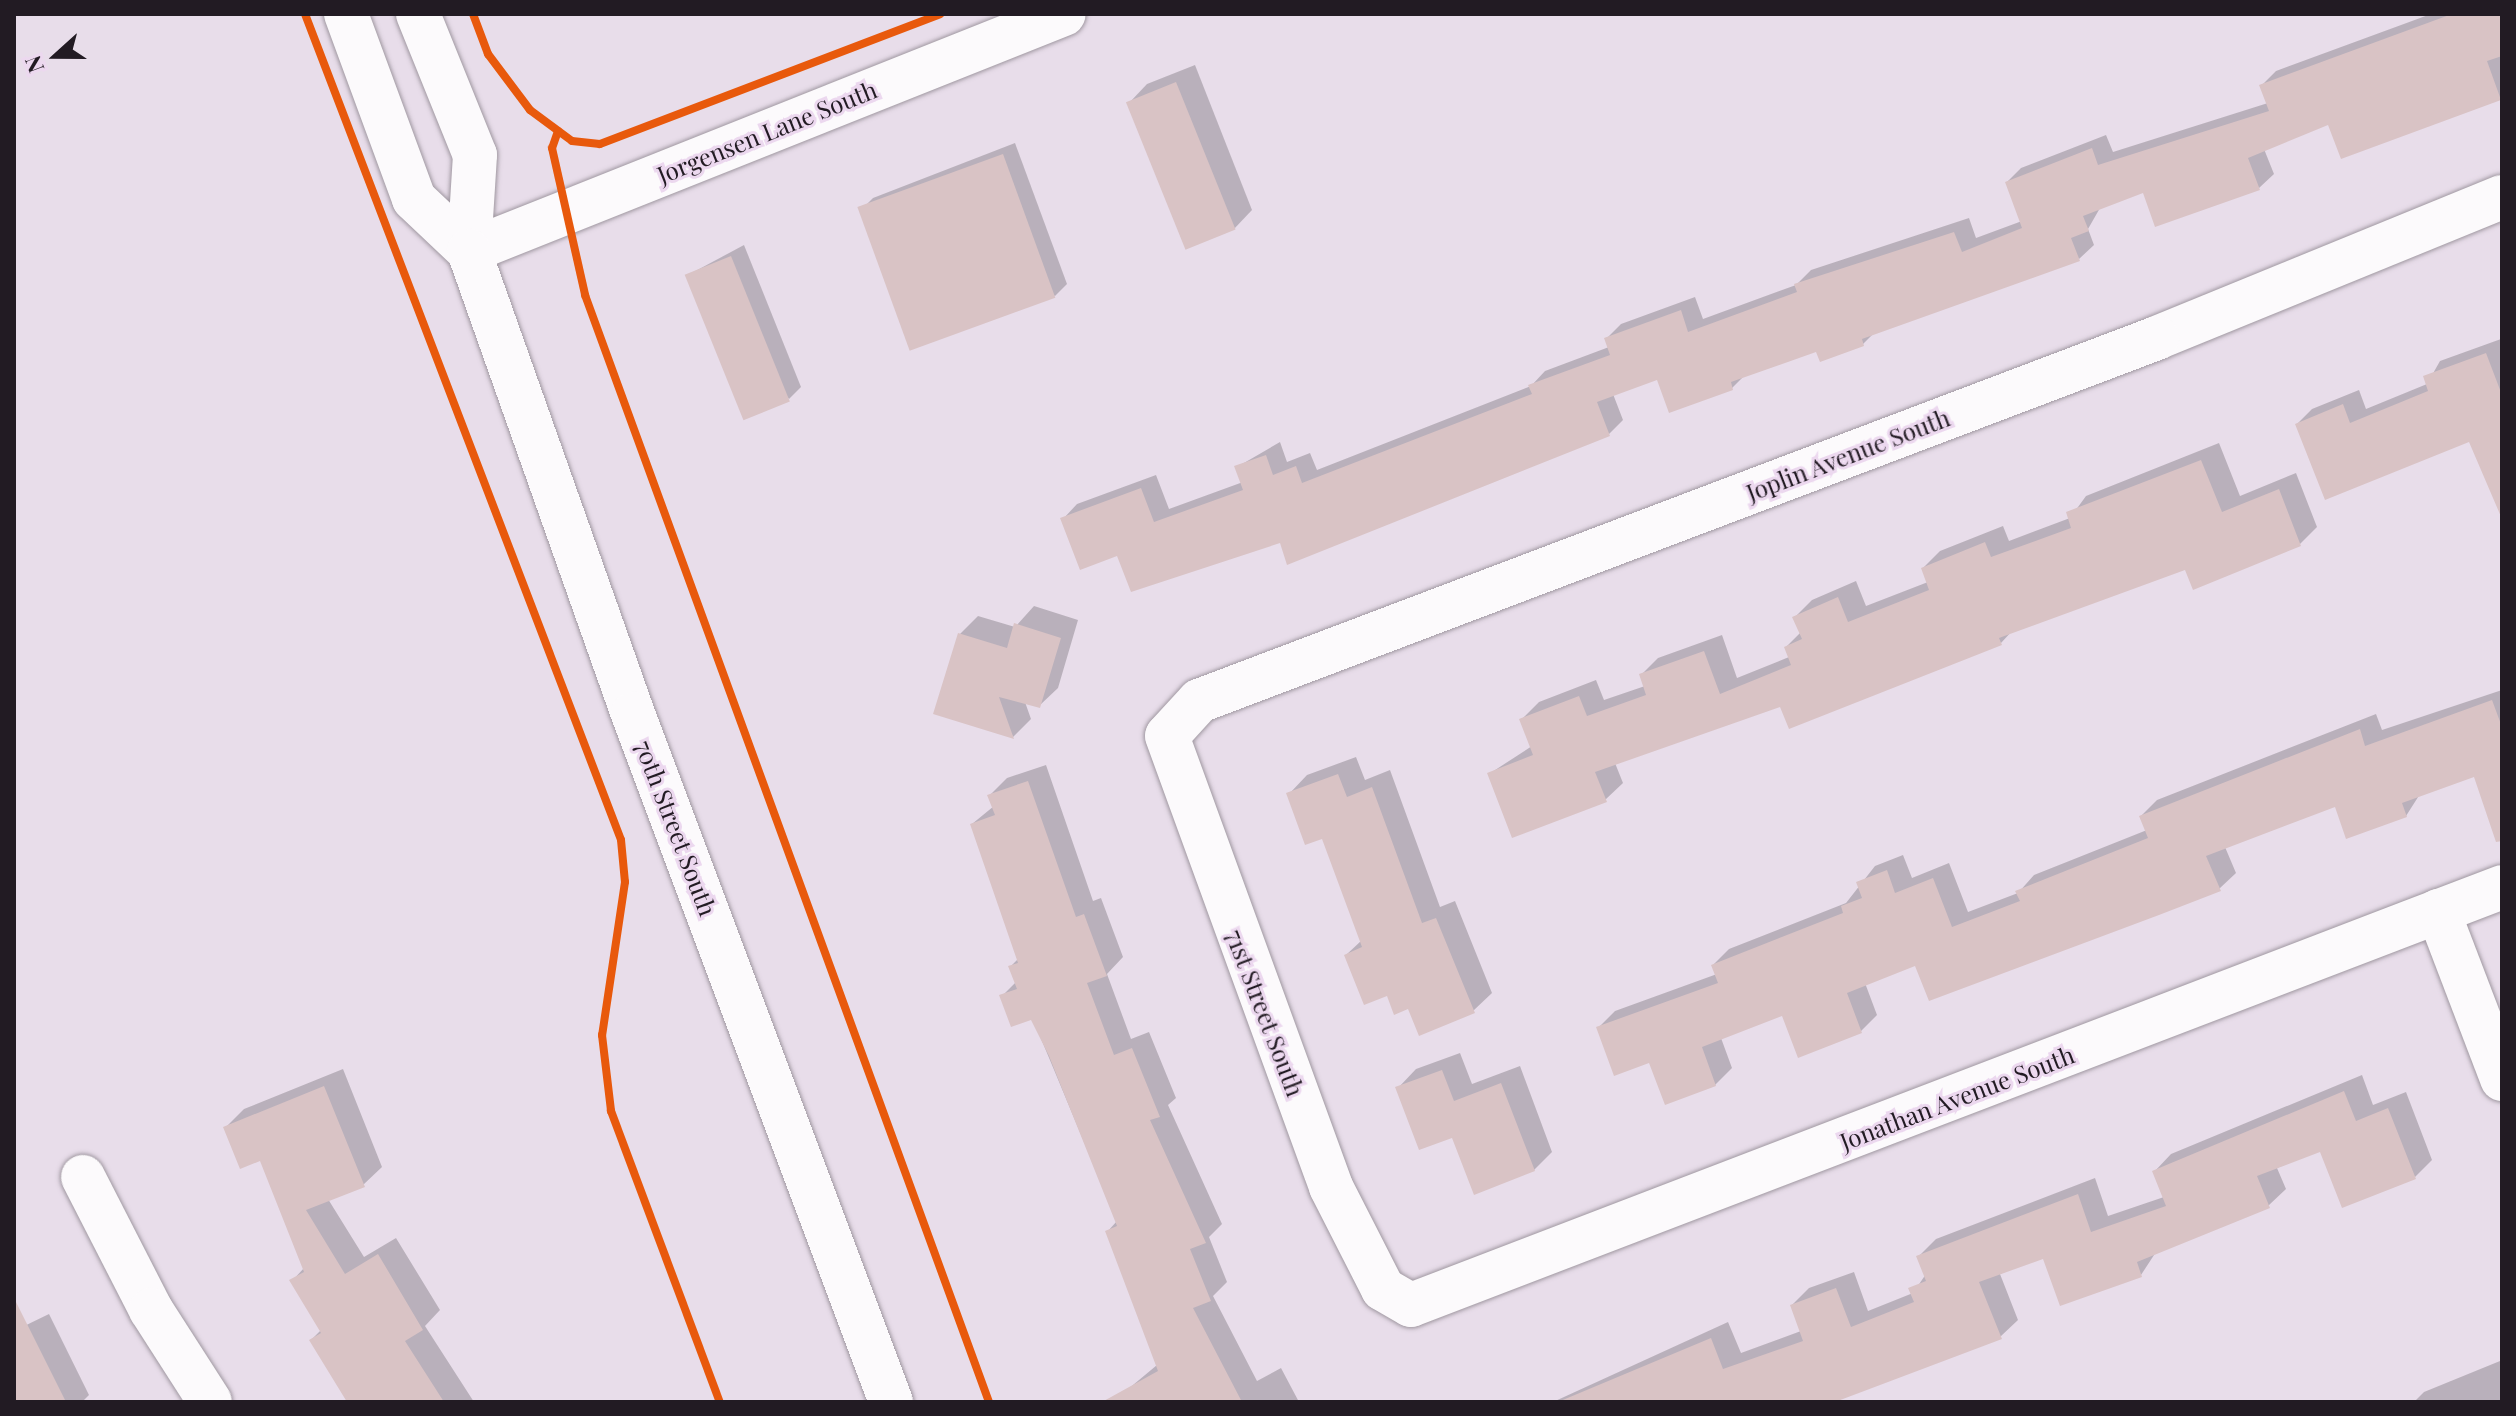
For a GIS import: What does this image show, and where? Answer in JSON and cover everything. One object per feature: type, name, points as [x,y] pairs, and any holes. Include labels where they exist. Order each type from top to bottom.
[{"type":"street","name":"70th Street South","points":[[346,14],[414,199],[469,251]]},
{"type":"street","name":"70th Street South","points":[[418,14],[475,155],[469,251],[633,714],[891,1402]]},
{"type":"street","name":"Jorgensen Lane South","points":[[469,251],[1064,14]]},
{"type":"street","name":"Joplin Avenue South","points":[[1192,708],[2157,338],[2502,197]]},
{"type":"street","name":"71st Street South","points":[[1192,708],[1167,736],[1168,753],[1331,1187],[1383,1289],[1411,1305]]},
{"type":"street","name":"Jonathan Avenue South","points":[[1411,1305],[2502,887]]},
{"type":"street","points":[[2438,911],[2502,1079]]},
{"type":"street","points":[[83,1177],[151,1310],[210,1402]]},
{"type":"building","points":[[2452,14],[2502,14],[2502,56],[2487,61],[2501,100],[2341,159],[2328,125],[2248,158],[2260,190],[2155,227],[2143,193],[2083,216],[2089,231],[2071,238],[2080,261],[1862,339],[1864,346],[1820,362],[1816,352],[1731,382],[1733,390],[1669,413],[1657,380],[1597,402],[1610,436],[1287,565],[1280,543],[1131,592],[1117,556],[1080,570],[1060,518],[1141,488],[1154,522],[1243,490],[1234,466],[1266,455],[1273,475],[1296,466],[1302,483],[1532,394],[1528,385],[1610,355],[1604,338],[1681,310],[1688,332],[1797,292],[1794,284],[1954,232],[1962,252],[2022,228],[2005,182],[2092,148],[2098,165],[2269,111],[2259,85]]},
{"type":"building","points":[[1176,82],[1236,229],[1185,250],[1126,102]]},
{"type":"building","points":[[1003,154],[1055,298],[910,351],[857,207]]},
{"type":"building","points":[[731,256],[790,402],[743,420],[685,275]]},
{"type":"building","points":[[2486,353],[2502,395],[2502,519],[2469,442],[2325,500],[2295,424],[2343,404],[2350,423],[2428,391],[2423,376]]},
{"type":"building","points":[[2201,460],[2222,512],[2279,489],[2301,546],[2193,590],[2185,570],[1999,638],[2002,645],[1789,729],[1780,707],[1595,772],[1607,802],[1512,838],[1487,773],[1533,755],[1519,719],[1579,696],[1587,716],[1646,695],[1639,674],[1704,651],[1720,694],[1791,665],[1784,647],[1802,639],[1792,617],[1838,597],[1848,622],[1929,590],[1921,568],[1985,542],[1991,557],[2071,528],[2066,512]]},
{"type":"building","points":[[1014,623],[1061,638],[1040,708],[999,697],[1014,739],[933,714],[958,633],[1007,648]]},
{"type":"building","points":[[2492,700],[2502,727],[2502,841],[2496,842],[2474,777],[2402,803],[2407,817],[2346,839],[2335,807],[2206,856],[2221,891],[2159,915],[1929,1001],[1915,966],[1847,993],[1862,1033],[1798,1058],[1782,1016],[1702,1047],[1716,1086],[1665,1105],[1649,1063],[1614,1076],[1596,1027],[1718,983],[1711,965],[1843,913],[1841,906],[1862,898],[1856,882],[1887,870],[1895,893],[1933,878],[1952,927],[2020,901],[2015,891],[2148,838],[2139,816],[2360,729],[2365,746]]},
{"type":"building","points":[[1338,774],[1347,797],[1372,787],[1422,923],[1436,918],[1475,1013],[1419,1036],[1408,1009],[1394,1015],[1387,996],[1364,1005],[1344,955],[1362,947],[1322,839],[1305,845],[1286,793]]},
{"type":"building","points":[[1028,781],[1076,917],[1084,914],[1107,976],[1087,983],[1114,1055],[1132,1048],[1160,1117],[1150,1120],[1206,1243],[1190,1249],[1211,1301],[1193,1308],[1242,1402],[1102,1402],[1158,1371],[1105,1231],[1117,1226],[1049,1056],[1031,1020],[1011,1027],[999,995],[1017,989],[1008,966],[1018,963],[970,824],[995,815],[987,795]]},
{"type":"building","points":[[1442,1070],[1454,1101],[1501,1083],[1535,1171],[1474,1195],[1452,1138],[1419,1150],[1395,1087]]},
{"type":"building","points":[[324,1086],[365,1187],[306,1210],[345,1274],[378,1254],[423,1330],[405,1341],[444,1402],[347,1402],[309,1340],[321,1333],[289,1280],[304,1272],[260,1161],[240,1169],[223,1127]]},
{"type":"building","points":[[2344,1091],[2356,1121],[2388,1108],[2416,1179],[2342,1208],[2320,1152],[2257,1176],[2270,1208],[2137,1262],[2142,1277],[2060,1306],[2043,1259],[1979,1282],[2002,1339],[1835,1402],[1558,1402],[1711,1338],[1723,1369],[1803,1341],[1790,1305],[1836,1288],[1851,1327],[1914,1302],[1908,1288],[1926,1281],[1916,1256],[2078,1194],[2091,1232],[2166,1206],[2152,1171]]},
{"type":"building","points":[[14,1298],[66,1402],[14,1402]]},
{"type":"cycle path","points":[[305,14],[621,840],[625,882],[602,1035],[611,1111],[720,1402]]},
{"type":"cycle path","points":[[473,14],[488,54],[530,110],[572,141],[600,144],[940,14]]},
{"type":"cycle path","points":[[558,131],[552,148],[585,295],[989,1402]]}]
